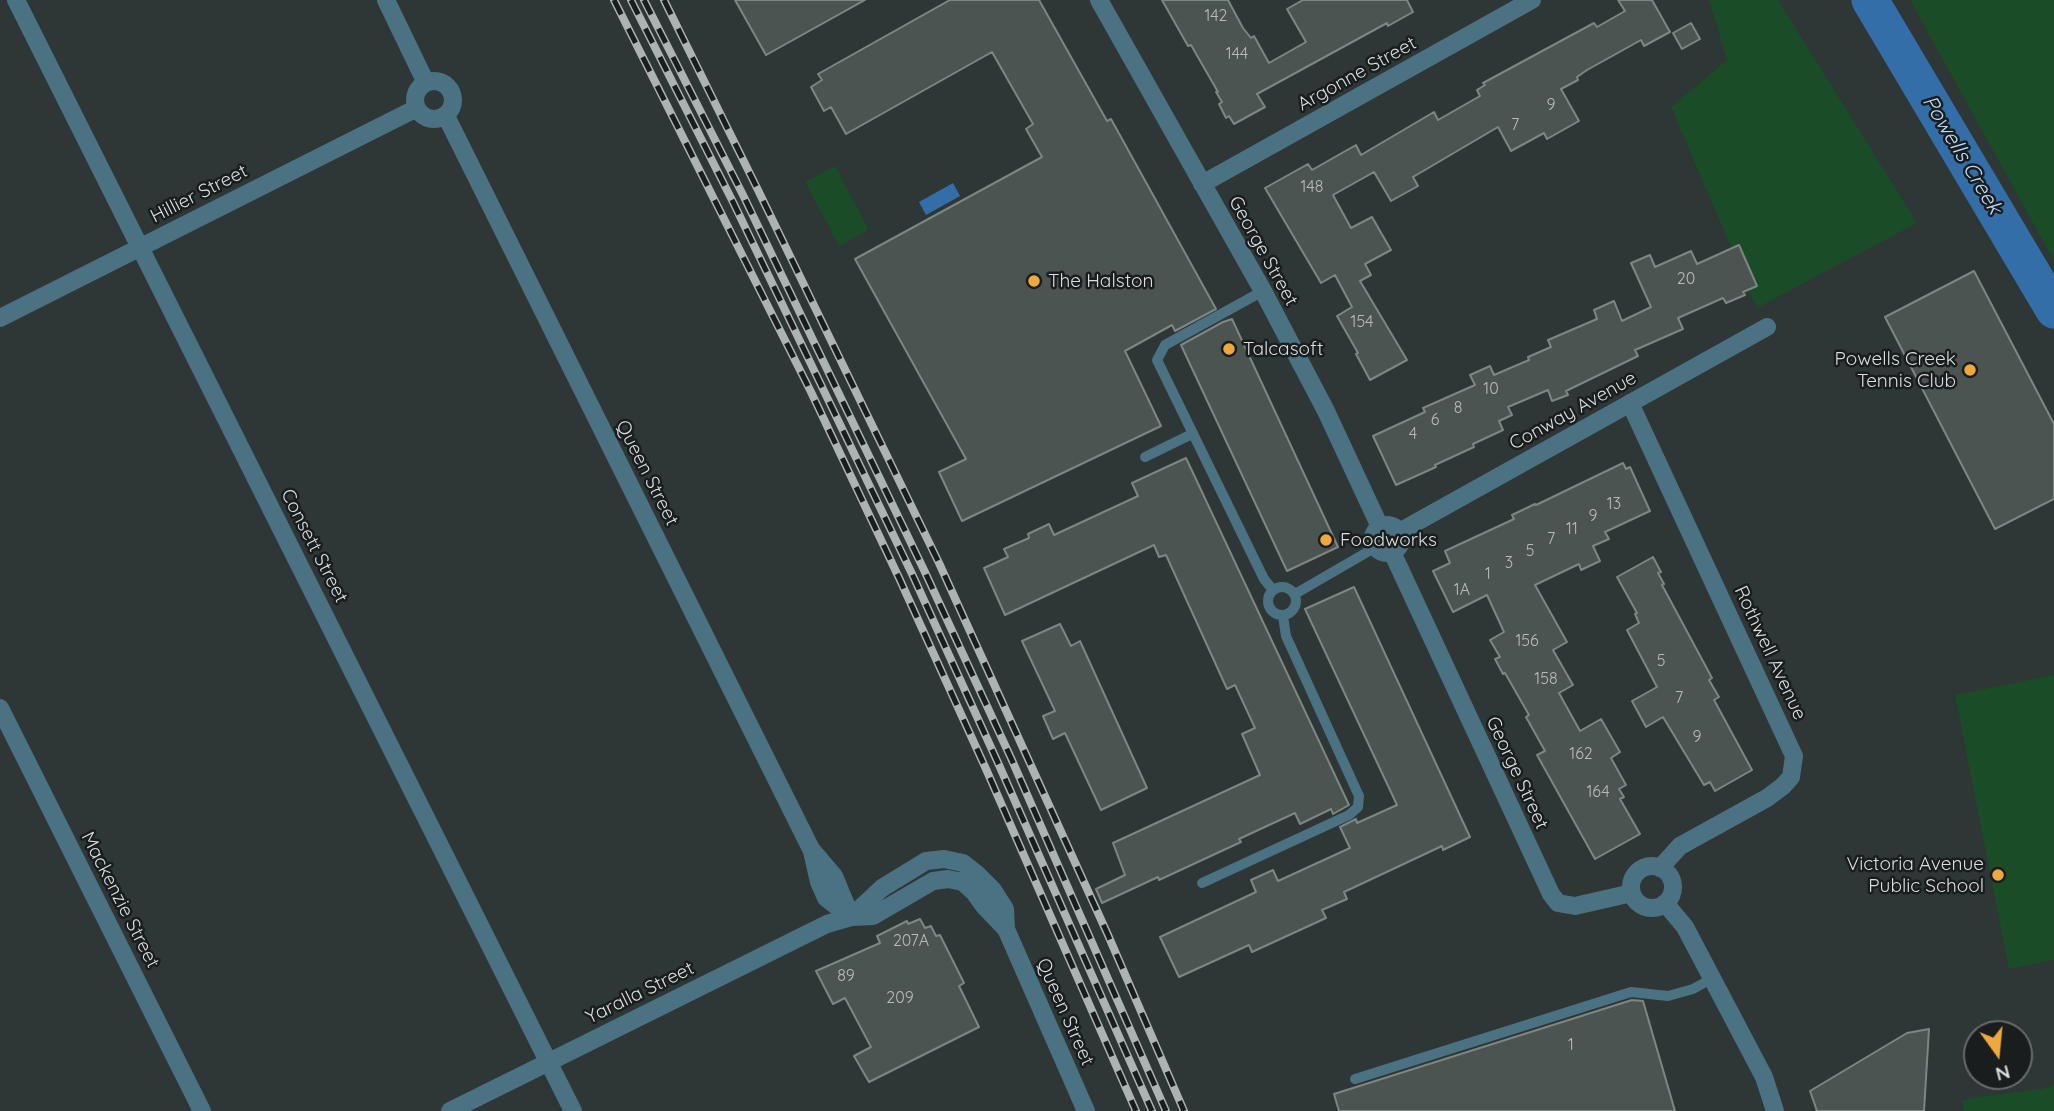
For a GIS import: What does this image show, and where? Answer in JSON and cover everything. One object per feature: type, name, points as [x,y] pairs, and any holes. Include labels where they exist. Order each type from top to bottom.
[{"type":"street","name":"Consett Street","points":[[16,0],[573,1111]]},
{"type":"street","points":[[386,0],[426,83]]},
{"type":"street","name":"George Street","points":[[1099,0],[1263,291],[1326,411],[1380,527]]},
{"type":"street","name":"Argonne Street","points":[[1202,184],[1532,0]]},
{"type":"street","points":[[432,81],[444,84],[453,93],[453,106],[441,119],[429,119],[417,108],[415,102],[418,91],[426,83],[432,81]]},
{"type":"street","name":"Hillier Street","points":[[0,318],[417,108]]},
{"type":"street","name":"Queen Street","points":[[446,116],[811,849],[826,898],[851,917],[894,879],[926,861],[944,859],[963,863],[993,890],[1005,909],[1006,929],[1086,1111]]},
{"type":"street","name":"Conway Avenue","points":[[1399,532],[1767,327]]},
{"type":"street","name":"Rothwell Avenue","points":[[1630,403],[1794,757],[1791,777],[1783,786],[1767,798],[1680,846],[1660,868]]},
{"type":"street","points":[[1390,526],[1399,532],[1400,543],[1384,550],[1373,537],[1380,527],[1390,526]]},
{"type":"street","name":"George Street","points":[[1384,550],[1551,894],[1558,903],[1575,906],[1632,893]]},
{"type":"street","name":"Mackenzie Street","points":[[0,708],[202,1111]]},
{"type":"street","points":[[1654,866],[1671,877],[1673,884],[1670,898],[1659,906],[1646,907],[1640,904],[1632,893],[1632,880],[1641,869],[1654,866]]},
{"type":"street","points":[[1665,903],[1685,927],[1764,1077],[1775,1111]]},
{"type":"street","name":"Yaralla Street","points":[[450,1111],[827,923],[851,917]]},
{"type":"lane","points":[[1263,291],[1165,345],[1157,360],[1264,579],[1273,590]]},
{"type":"lane","points":[[1145,457],[1192,434]]},
{"type":"lane","points":[[1295,594],[1384,550]]},
{"type":"lane","points":[[1284,587],[1295,594],[1297,603],[1292,613],[1283,616],[1275,614],[1268,606],[1269,595],[1273,590],[1284,587]]},
{"type":"lane","points":[[1202,883],[1349,814],[1358,807],[1359,796],[1286,636],[1283,616]]},
{"type":"lane","points":[[1355,1079],[1631,992],[1668,996],[1693,989],[1712,979]]},
{"type":"green space","points":[[1709,0],[1778,0],[1917,223],[1757,308],[1671,107],[1727,60]]},
{"type":"green space","points":[[1910,0],[2054,0],[2054,261]]},
{"type":"green space","points":[[835,166],[869,230],[839,246],[805,182]]},
{"type":"green space","points":[[2054,675],[2054,960],[2009,969],[1955,695]]},
{"type":"green space","points":[[2054,1085],[2054,1111],[1964,1111],[1962,1101],[1971,1098],[2043,1089]]},
{"type":"water","points":[[953,183],[960,196],[926,215],[919,202]]},
{"type":"building","points":[[735,0],[865,0],[766,55]]},
{"type":"building","name":"The Halston","points":[[950,0],[1039,0],[1107,121],[1111,119],[1216,309],[1175,331],[1172,325],[1125,351],[1161,426],[962,521],[939,472],[966,459],[855,259],[1042,157],[1026,129],[1033,124],[992,52],[846,134],[831,107],[824,111],[811,87],[822,80],[818,74]]},
{"type":"building","points":[[1162,0],[1228,0],[1243,28],[1251,38],[1254,36],[1269,63],[1306,42],[1287,9],[1303,0],[1407,0],[1413,12],[1388,26],[1387,23],[1257,94],[1265,107],[1234,124],[1229,116],[1226,118],[1219,104],[1222,102],[1218,92]]},
{"type":"building","points":[[1618,0],[1652,0],[1670,32],[1644,46],[1641,40],[1587,70],[1577,77],[1578,80],[1561,89],[1579,121],[1547,139],[1544,133],[1511,151],[1498,127],[1413,177],[1418,186],[1391,201],[1374,172],[1333,195],[1351,228],[1372,217],[1391,250],[1365,264],[1371,275],[1360,281],[1407,360],[1370,380],[1337,316],[1352,307],[1335,275],[1321,283],[1265,188],[1308,164],[1312,170],[1356,145],[1361,155],[1434,112],[1438,120],[1480,96],[1477,90],[1485,85],[1483,83],[1594,23],[1597,27],[1625,11]]},
{"type":"building","points":[[1691,23],[1700,39],[1682,49],[1673,33]]},
{"type":"building","points":[[1739,245],[1757,286],[1743,292],[1745,295],[1726,303],[1723,298],[1678,318],[1683,329],[1635,350],[1638,356],[1566,391],[1568,395],[1552,401],[1548,390],[1508,407],[1512,415],[1499,421],[1503,430],[1473,444],[1474,447],[1435,465],[1436,467],[1396,485],[1373,436],[1425,412],[1423,408],[1475,385],[1470,375],[1490,366],[1494,375],[1529,360],[1528,357],[1551,347],[1548,340],[1597,319],[1594,310],[1614,301],[1622,321],[1651,307],[1631,263],[1650,255],[1655,267],[1691,251],[1697,264]]},
{"type":"building","name":"Powells Creek Tennis Club","points":[[1974,271],[2054,424],[2054,499],[1995,529],[1885,317]]},
{"type":"building","points":[[1232,319],[1338,547],[1287,571],[1181,345]]},
{"type":"building","points":[[1186,458],[1349,805],[1333,814],[1331,809],[1300,824],[1295,813],[1239,839],[1241,842],[1102,903],[1096,889],[1125,875],[1113,843],[1260,775],[1242,734],[1255,728],[1235,685],[1227,689],[1166,555],[1159,557],[1154,545],[1005,615],[984,568],[1008,557],[1004,549],[1029,538],[1028,534],[1049,524],[1054,535],[1138,496],[1132,483]]},
{"type":"building","points":[[1623,463],[1626,469],[1630,467],[1650,511],[1605,532],[1609,539],[1593,546],[1600,561],[1581,570],[1579,564],[1535,585],[1567,642],[1553,650],[1573,685],[1559,693],[1580,731],[1601,719],[1620,752],[1611,758],[1626,785],[1619,789],[1624,797],[1620,799],[1640,834],[1595,859],[1537,755],[1545,751],[1526,717],[1529,715],[1495,659],[1500,657],[1490,640],[1504,632],[1487,595],[1453,612],[1433,571],[1450,563],[1445,551],[1514,519],[1512,515]]},
{"type":"building","points":[[1653,557],[1661,572],[1658,573],[1664,584],[1662,585],[1712,678],[1709,680],[1719,697],[1714,700],[1752,770],[1715,791],[1710,782],[1704,785],[1663,717],[1646,727],[1632,701],[1657,687],[1627,630],[1639,623],[1635,614],[1637,613],[1617,577]]},
{"type":"building","points":[[1354,587],[1470,837],[1443,850],[1442,846],[1344,892],[1347,899],[1322,910],[1326,918],[1252,952],[1249,945],[1179,977],[1160,937],[1256,892],[1251,880],[1273,870],[1278,881],[1350,848],[1340,827],[1356,819],[1357,823],[1397,805],[1305,609]]},
{"type":"building","points":[[1060,624],[1071,646],[1080,641],[1147,788],[1101,810],[1065,733],[1053,739],[1043,716],[1055,711],[1022,641]]},
{"type":"building","points":[[920,919],[925,928],[931,926],[936,936],[940,935],[964,983],[959,986],[979,1027],[869,1082],[854,1056],[871,1047],[845,998],[833,1004],[816,971],[880,943],[877,936],[907,921],[908,924]]},
{"type":"building","points":[[1632,1000],[1643,1001],[1675,1111],[1339,1111],[1334,1094]]},
{"type":"building","points":[[1929,1029],[1924,1111],[1817,1111],[1810,1091],[1907,1033]]},
{"type":"waterway","name":"Powells Creek","points":[[1870,0],[2054,310]]},
{"type":"railway","points":[[614,0],[811,392],[900,580],[1136,1111]]},
{"type":"railway","points":[[631,0],[733,202],[913,576],[1152,1111]]},
{"type":"railway","points":[[644,0],[743,195],[924,570],[1011,758],[1166,1111]]},
{"type":"railway","points":[[664,0],[939,563],[1108,935],[1184,1111]]},
{"type":"place","name":"The Halston","points":[[1034,281]]},
{"type":"place","name":"Talcasoft","points":[[1229,349]]},
{"type":"place","name":"Powells Creek Tennis Club","points":[[1970,370]]},
{"type":"place","name":"Foodworks","points":[[1326,540]]},
{"type":"place","name":"Victoria Avenue Public School","points":[[1998,875]]}]
